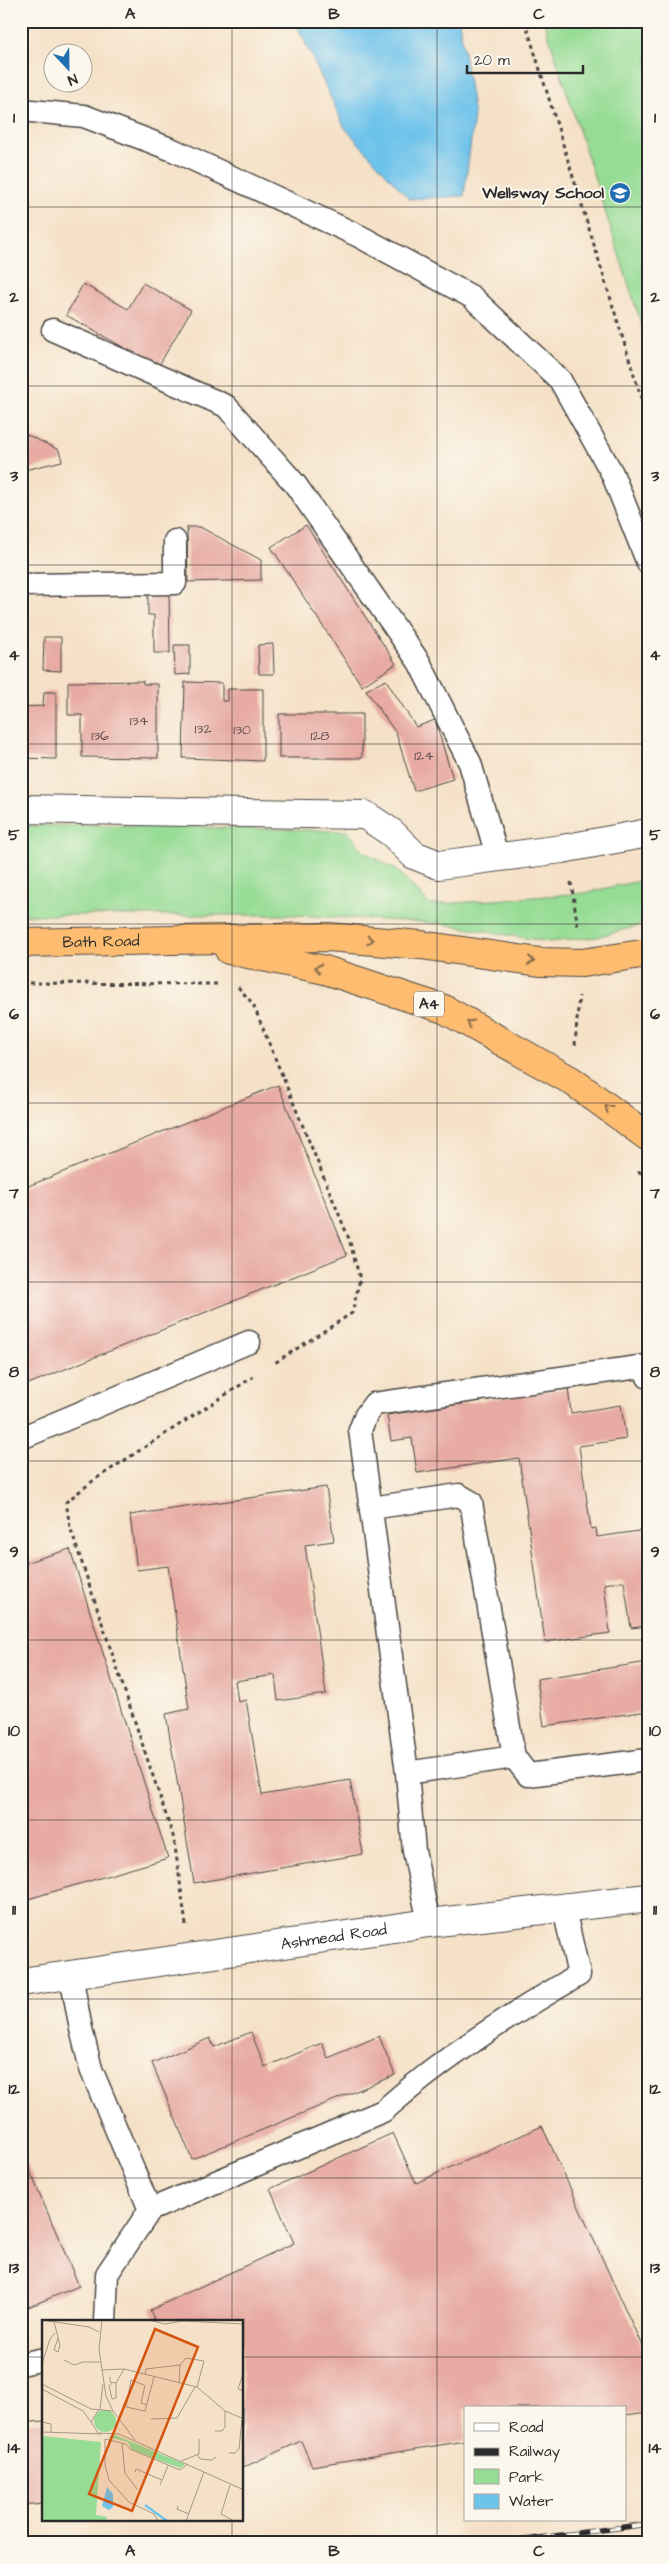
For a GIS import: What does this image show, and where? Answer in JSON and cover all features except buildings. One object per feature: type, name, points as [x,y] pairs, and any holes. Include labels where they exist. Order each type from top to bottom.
[{"type":"highway","name":"A4","points":[[181,941],[328,937],[422,945],[540,962],[582,963],[648,953]]},
{"type":"highway","name":"Bath Road","points":[[21,943],[181,941]]},
{"type":"highway","name":"A4","points":[[181,941],[325,970],[444,1009],[572,1081],[648,1137]]},
{"type":"street","points":[[21,809],[365,815],[392,833],[414,855],[439,865],[498,859],[648,833]]},
{"type":"street","name":"Ashmead Road","points":[[21,1982],[429,1923],[648,1898]]},
{"type":"lane","points":[[21,110],[84,116],[173,150],[359,236],[472,298],[560,380],[612,473],[648,563]]},
{"type":"lane","points":[[53,330],[226,406],[295,484],[420,662],[470,763],[498,859]]},
{"type":"lane","points":[[21,585],[175,583],[175,541]]},
{"type":"lane","points":[[21,1438],[248,1342]]},
{"type":"lane","points":[[429,1923],[414,1851],[407,1772],[360,1430],[366,1415],[374,1404],[646,1366],[648,1376]]},
{"type":"lane","points":[[371,1508],[459,1495],[471,1502],[514,1757],[528,1775],[648,1760]]},
{"type":"lane","points":[[407,1772],[514,1757]]},
{"type":"lane","points":[[105,2320],[107,2274],[150,2210],[383,2111],[413,2084],[508,2017],[579,1975],[564,1908]]},
{"type":"lane","points":[[71,1975],[80,2029],[91,2069],[150,2210]]},
{"type":"lane","points":[[21,2364],[42,2359]]},
{"type":"path","points":[[525,21],[648,420]]},
{"type":"path","points":[[21,983],[226,984]]},
{"type":"path","points":[[245,985],[235,984],[253,1004],[349,1239],[360,1279],[352,1313],[269,1367]]},
{"type":"path","points":[[632,1166],[648,1178]]},
{"type":"path","points":[[190,1958],[174,1839],[70,1527],[66,1502],[94,1480],[261,1372]]},
{"type":"green space","name":"Wellsway School","points":[[544,21],[648,21],[648,345]]},
{"type":"green space","points":[[115,825],[348,831],[363,851],[398,871],[430,905],[584,893],[648,879],[648,923],[597,937],[549,942],[438,923],[294,915],[21,915],[21,826]]},
{"type":"water","points":[[295,21],[459,21],[474,116],[464,196],[409,199],[345,128]]},
{"type":"railway","points":[[500,2543],[648,2524]]},
{"type":"place","name":"Wellsway School","points":[[620,193]]}]
